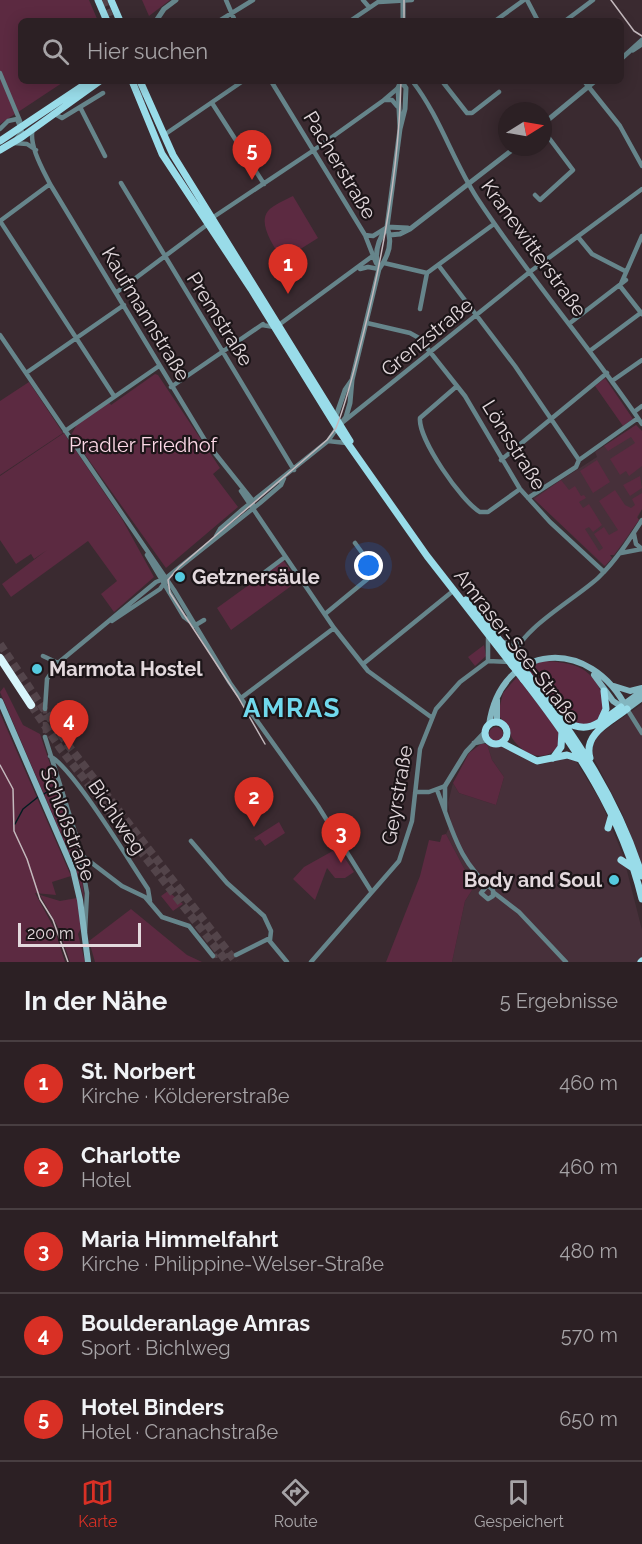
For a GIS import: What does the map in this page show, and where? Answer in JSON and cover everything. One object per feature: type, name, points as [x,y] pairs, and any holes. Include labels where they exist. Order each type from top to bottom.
[{"type":"highway","points":[[0,658],[31,705]]},
{"type":"main road","points":[[98,0],[106,18]]},
{"type":"main road","points":[[111,0],[119,18]]},
{"type":"main road","points":[[0,141],[19,126],[85,84]]},
{"type":"main road","points":[[0,150],[14,143],[96,84]]},
{"type":"main road","points":[[133,84],[162,154],[210,221],[336,415],[336,428]]},
{"type":"main road","points":[[141,84],[163,136],[207,210],[210,221],[218,228],[336,428]]},
{"type":"main road","points":[[144,102],[163,145],[186,183],[207,210]]},
{"type":"main road","points":[[186,183],[195,203]]},
{"type":"main road","name":"Amraser-See-Straße","points":[[336,428],[453,591],[486,633],[526,677],[592,764],[619,814],[642,876]]},
{"type":"main road","name":"Amraser-See-Straße","points":[[336,428],[426,549],[501,641],[513,662]]},
{"type":"main road","points":[[504,739],[494,744],[487,741],[492,705],[515,675],[528,664],[545,657],[572,659],[591,669],[611,685],[625,705]]},
{"type":"main road","points":[[591,669],[604,691],[606,709],[600,723]]},
{"type":"main road","points":[[611,685],[630,691],[642,690]]},
{"type":"main road","points":[[592,764],[588,750],[592,738],[642,690]]},
{"type":"main road","points":[[604,691],[625,705]]},
{"type":"main road","points":[[497,722],[498,697]]},
{"type":"main road","points":[[553,758],[561,747],[562,724],[585,729],[600,723],[625,705],[642,698]]},
{"type":"main road","name":"Schloßstraße","points":[[0,701],[69,860],[80,900],[89,960]]},
{"type":"main road","points":[[487,728],[497,722]]},
{"type":"main road","points":[[497,722],[506,729],[504,739]]},
{"type":"main road","name":"Amraser-See-Straße","points":[[562,724],[612,814],[633,868],[642,899]]},
{"type":"main road","points":[[504,739],[537,761],[569,755],[583,760]]},
{"type":"main road","points":[[608,828],[612,814]]},
{"type":"main road","points":[[621,860],[633,868]]},
{"type":"street","points":[[161,18],[177,0]]},
{"type":"street","points":[[226,0],[234,18]]},
{"type":"street","points":[[224,18],[253,0]]},
{"type":"street","points":[[363,0],[369,7]]},
{"type":"street","points":[[354,18],[380,1],[412,0]]},
{"type":"street","points":[[403,12],[412,0]]},
{"type":"street","points":[[499,18],[525,0],[536,18]]},
{"type":"street","points":[[569,18],[593,0]]},
{"type":"street","points":[[403,1],[403,18]]},
{"type":"street","points":[[624,56],[642,42]]},
{"type":"street","points":[[0,73],[22,132],[14,143]]},
{"type":"street","points":[[163,136],[239,84]]},
{"type":"street","name":"Pacherstraße","points":[[273,84],[375,254]]},
{"type":"street","points":[[117,292],[210,221],[384,100],[400,84]]},
{"type":"street","points":[[171,387],[262,325],[275,323],[357,270],[375,254],[379,239],[387,227],[406,96],[404,84]]},
{"type":"street","name":"Kranewitterstraße","points":[[416,84],[428,100],[451,154],[469,185],[495,224],[591,350],[642,424]]},
{"type":"street","points":[[444,84],[467,112],[472,113],[499,92]]},
{"type":"street","points":[[552,116],[586,84],[620,126],[641,164],[642,171]]},
{"type":"street","points":[[398,88],[397,106],[400,129]]},
{"type":"street","points":[[53,113],[61,118],[103,93]]},
{"type":"street","points":[[384,100],[392,100],[397,106]]},
{"type":"street","points":[[212,103],[264,184]]},
{"type":"street","points":[[80,107],[105,156]]},
{"type":"street","points":[[10,120],[19,126]]},
{"type":"street","points":[[10,120],[19,126]]},
{"type":"street","points":[[0,129],[10,120]]},
{"type":"street","name":"Kaufmannstraße","points":[[33,129],[31,135],[50,184],[206,442],[240,488],[334,628],[378,680],[431,717]]},
{"type":"street","points":[[535,195],[540,200],[573,170],[552,142]]},
{"type":"street","points":[[14,143],[27,144],[36,150]]},
{"type":"street","points":[[390,235],[403,233],[412,227],[505,156]]},
{"type":"street","name":"Premstraße","points":[[121,183],[294,470]]},
{"type":"street","points":[[50,184],[0,221],[114,396]]},
{"type":"street","name":"Grenzstraße","points":[[58,663],[164,581],[216,536],[221,528],[328,441],[336,428],[531,272],[642,189]]},
{"type":"street","points":[[357,270],[380,266],[427,273],[495,224]]},
{"type":"street","points":[[387,227],[412,227]]},
{"type":"street","points":[[336,428],[351,403],[352,380],[380,266],[390,235],[387,227]]},
{"type":"street","name":"Pacherstraße","points":[[365,235],[373,236],[387,227]]},
{"type":"street","points":[[620,286],[642,236]]},
{"type":"street","points":[[578,237],[592,254],[625,271]]},
{"type":"street","points":[[375,254],[380,266]]},
{"type":"street","points":[[439,266],[515,366],[579,460]]},
{"type":"street","points":[[625,271],[628,297]]},
{"type":"street","points":[[420,309],[427,273]]},
{"type":"street","points":[[570,323],[626,280]]},
{"type":"street","points":[[591,350],[642,313],[620,286]]},
{"type":"street","points":[[26,373],[124,305]]},
{"type":"street","name":"Lönsstraße","points":[[367,323],[413,334],[458,386],[520,489],[604,572]]},
{"type":"street","points":[[0,335],[140,542],[184,617],[193,625],[241,698],[318,806],[371,891]]},
{"type":"street","points":[[612,381],[642,360]]},
{"type":"street","points":[[65,431],[159,366]]},
{"type":"street","points":[[501,460],[606,373]]},
{"type":"street","points":[[336,415],[352,380]]},
{"type":"street","points":[[458,386],[420,418],[420,426],[439,464],[453,484],[480,512],[488,512],[520,489]]},
{"type":"street","points":[[329,404],[341,401]]},
{"type":"street","points":[[634,412],[642,406]]},
{"type":"street","points":[[528,498],[576,467],[579,460],[638,418]]},
{"type":"street","points":[[328,441],[347,443]]},
{"type":"street","points":[[486,633],[490,645],[489,661],[513,662],[516,650],[525,638],[604,572],[621,553],[642,520]]},
{"type":"street","points":[[635,531],[636,543],[642,549]]},
{"type":"street","points":[[325,614],[376,572],[355,543]]},
{"type":"street","points":[[621,553],[642,549]]},
{"type":"street","points":[[265,572],[285,557]]},
{"type":"street","points":[[363,663],[453,591]]},
{"type":"street","points":[[193,625],[204,620]]},
{"type":"street","points":[[241,698],[334,628]]},
{"type":"street","points":[[501,641],[512,644],[525,638]]},
{"type":"street","points":[[43,656],[58,663],[47,680],[45,709]]},
{"type":"street","name":"Geyrstraße","points":[[311,962],[371,891],[394,869],[405,848],[420,749],[431,717],[460,682],[489,661]]},
{"type":"street","points":[[625,705],[642,732]]},
{"type":"street","points":[[445,814],[445,786],[461,760],[487,728]]},
{"type":"street","points":[[45,737],[80,854],[87,907],[84,933]]},
{"type":"street","points":[[473,744],[487,741]]},
{"type":"street","name":"Bichlweg","points":[[50,756],[59,761],[86,798],[148,889],[150,901]]},
{"type":"street","points":[[415,792],[437,790],[445,786]]},
{"type":"street","points":[[437,790],[457,846],[484,888],[515,907],[566,962]]},
{"type":"street","points":[[191,841],[226,882],[264,916],[272,936],[270,940]]},
{"type":"street","name":"Bichlweg","points":[[80,854],[122,886],[150,901],[162,917],[191,928],[213,956]]},
{"type":"street","points":[[484,888],[483,897],[502,900]]},
{"type":"street","points":[[490,898],[493,892]]},
{"type":"street","points":[[236,955],[270,940]]},
{"type":"street","points":[[270,940],[287,962]]},
{"type":"shaded area","points":[[636,425],[642,431],[642,509],[628,537],[614,555],[610,555],[612,558],[604,566],[533,498],[597,457],[595,452]]},
{"type":"shaded area","points":[[642,704],[642,866],[622,813],[591,753],[595,737]]},
{"type":"shaded area","points":[[487,744],[506,747],[539,765],[562,758],[576,761],[601,802],[623,855],[642,930],[642,962],[452,962],[465,901],[474,887],[446,834],[451,823],[448,803],[453,783],[459,793],[496,805],[504,777],[492,760]]},
{"type":"green space","points":[[0,0],[89,0],[97,18],[18,18],[18,84],[60,84],[0,124]]},
{"type":"green space","points":[[142,0],[170,0],[149,16]]},
{"type":"green space","points":[[293,196],[318,238],[283,260],[266,230],[265,216],[273,207]]},
{"type":"green space","name":"Pradler Friedhof","points":[[155,374],[158,375],[220,468],[213,474],[238,507],[166,568],[71,435],[79,421],[109,402],[111,405]]},
{"type":"green space","points":[[605,378],[633,419],[623,426],[595,386]]},
{"type":"green space","points":[[29,382],[63,433],[0,475],[0,401]]},
{"type":"green space","points":[[636,425],[642,431],[642,466],[629,476],[626,471],[620,475],[610,459],[635,443],[631,437],[608,451],[604,446]]},
{"type":"green space","name":"Pradler Friedhof","points":[[64,433],[122,519],[154,577],[114,612],[101,594],[117,581],[88,541],[11,597],[2,584],[47,550],[34,559],[31,554],[16,564],[0,540],[0,476]]},
{"type":"green space","points":[[597,460],[610,482],[593,493],[580,471]]},
{"type":"green space","points":[[640,476],[642,488],[630,496],[623,485]]},
{"type":"green space","points":[[561,480],[569,490],[575,486],[581,496],[584,495],[586,498],[579,502],[583,508],[589,504],[602,525],[593,532],[589,527],[585,529],[599,551],[603,548],[594,534],[604,527],[609,535],[618,530],[599,501],[615,490],[625,505],[631,508],[635,505],[632,499],[642,493],[642,509],[637,517],[639,520],[614,555],[610,555],[612,558],[605,566],[534,499]]},
{"type":"green space","points":[[283,560],[298,581],[231,630],[217,608]]},
{"type":"green space","points":[[484,645],[486,656],[475,666],[468,657]]},
{"type":"green space","points":[[542,661],[574,665],[589,674],[605,702],[601,717],[587,727],[567,720],[527,668]]},
{"type":"green space","points":[[517,677],[560,733],[559,746],[547,754],[535,755],[522,749],[512,738],[508,727],[498,714],[503,693]]},
{"type":"green space","points":[[4,687],[23,725],[40,734],[77,845],[85,902],[76,869],[0,692]]},
{"type":"green space","points":[[0,713],[71,876],[52,882],[56,895],[35,893],[54,928],[65,962],[0,962]]},
{"type":"green space","points":[[493,727],[499,727],[503,734],[499,741],[493,741],[489,737],[489,731]]},
{"type":"green space","points":[[481,744],[487,744],[492,760],[504,777],[496,805],[459,793],[453,783],[469,753]]},
{"type":"green space","points":[[279,822],[285,833],[265,846],[260,839],[256,841],[254,838]]},
{"type":"green space","points":[[446,834],[474,887],[465,901],[452,962],[386,962],[420,876],[429,840],[440,842],[442,835]]},
{"type":"green space","points":[[338,848],[354,872],[345,878],[335,878],[327,868],[315,900],[293,879],[304,867]]},
{"type":"green space","points":[[168,891],[183,904],[173,911],[161,896]]},
{"type":"green space","points":[[40,895],[60,901],[77,898],[81,928],[78,934],[85,962],[70,962],[58,927]]},
{"type":"green space","points":[[131,909],[187,955],[202,962],[95,962],[89,941]]},
{"type":"waterway","points":[[44,794],[58,784]]},
{"type":"waterway","points":[[15,824],[23,809],[38,797]]},
{"type":"tunnel","points":[[103,0],[111,18]]},
{"type":"tunnel","points":[[137,84],[144,102]]},
{"type":"tunnel","points":[[0,644],[68,745],[236,962]]},
{"type":"tunnel","points":[[31,705],[60,748],[227,962]]},
{"type":"tunnel","points":[[45,709],[45,737]]},
{"type":"tunnel","points":[[213,956],[236,955]]},
{"type":"tram line","points":[[404,0],[404,18]]},
{"type":"tram line","points":[[611,0],[634,31],[642,36]]},
{"type":"tram line","points":[[265,744],[238,697],[170,593],[168,580],[179,567],[327,440],[336,428],[371,304],[384,241],[394,177],[401,84]]},
{"type":"tram line","points":[[0,765],[13,789],[14,831],[27,859],[40,899],[53,920],[68,962]]},
{"type":"place","name":"Hotel Binders","points":[[252,180]]},
{"type":"place","name":"St. Norbert","points":[[288,294]]},
{"type":"place","name":"Getznersäule","points":[[180,577]]},
{"type":"place","name":"Marmota Hostel","points":[[37,669]]},
{"type":"place","name":"Boulderanlage Amras","points":[[69,750]]},
{"type":"place","name":"Charlotte","points":[[254,827]]},
{"type":"place","name":"Maria Himmelfahrt","points":[[341,863]]},
{"type":"place","name":"Body and Soul","points":[[614,880]]},
{"type":"district","name":"AMRAS","points":[[292,708]]}]
